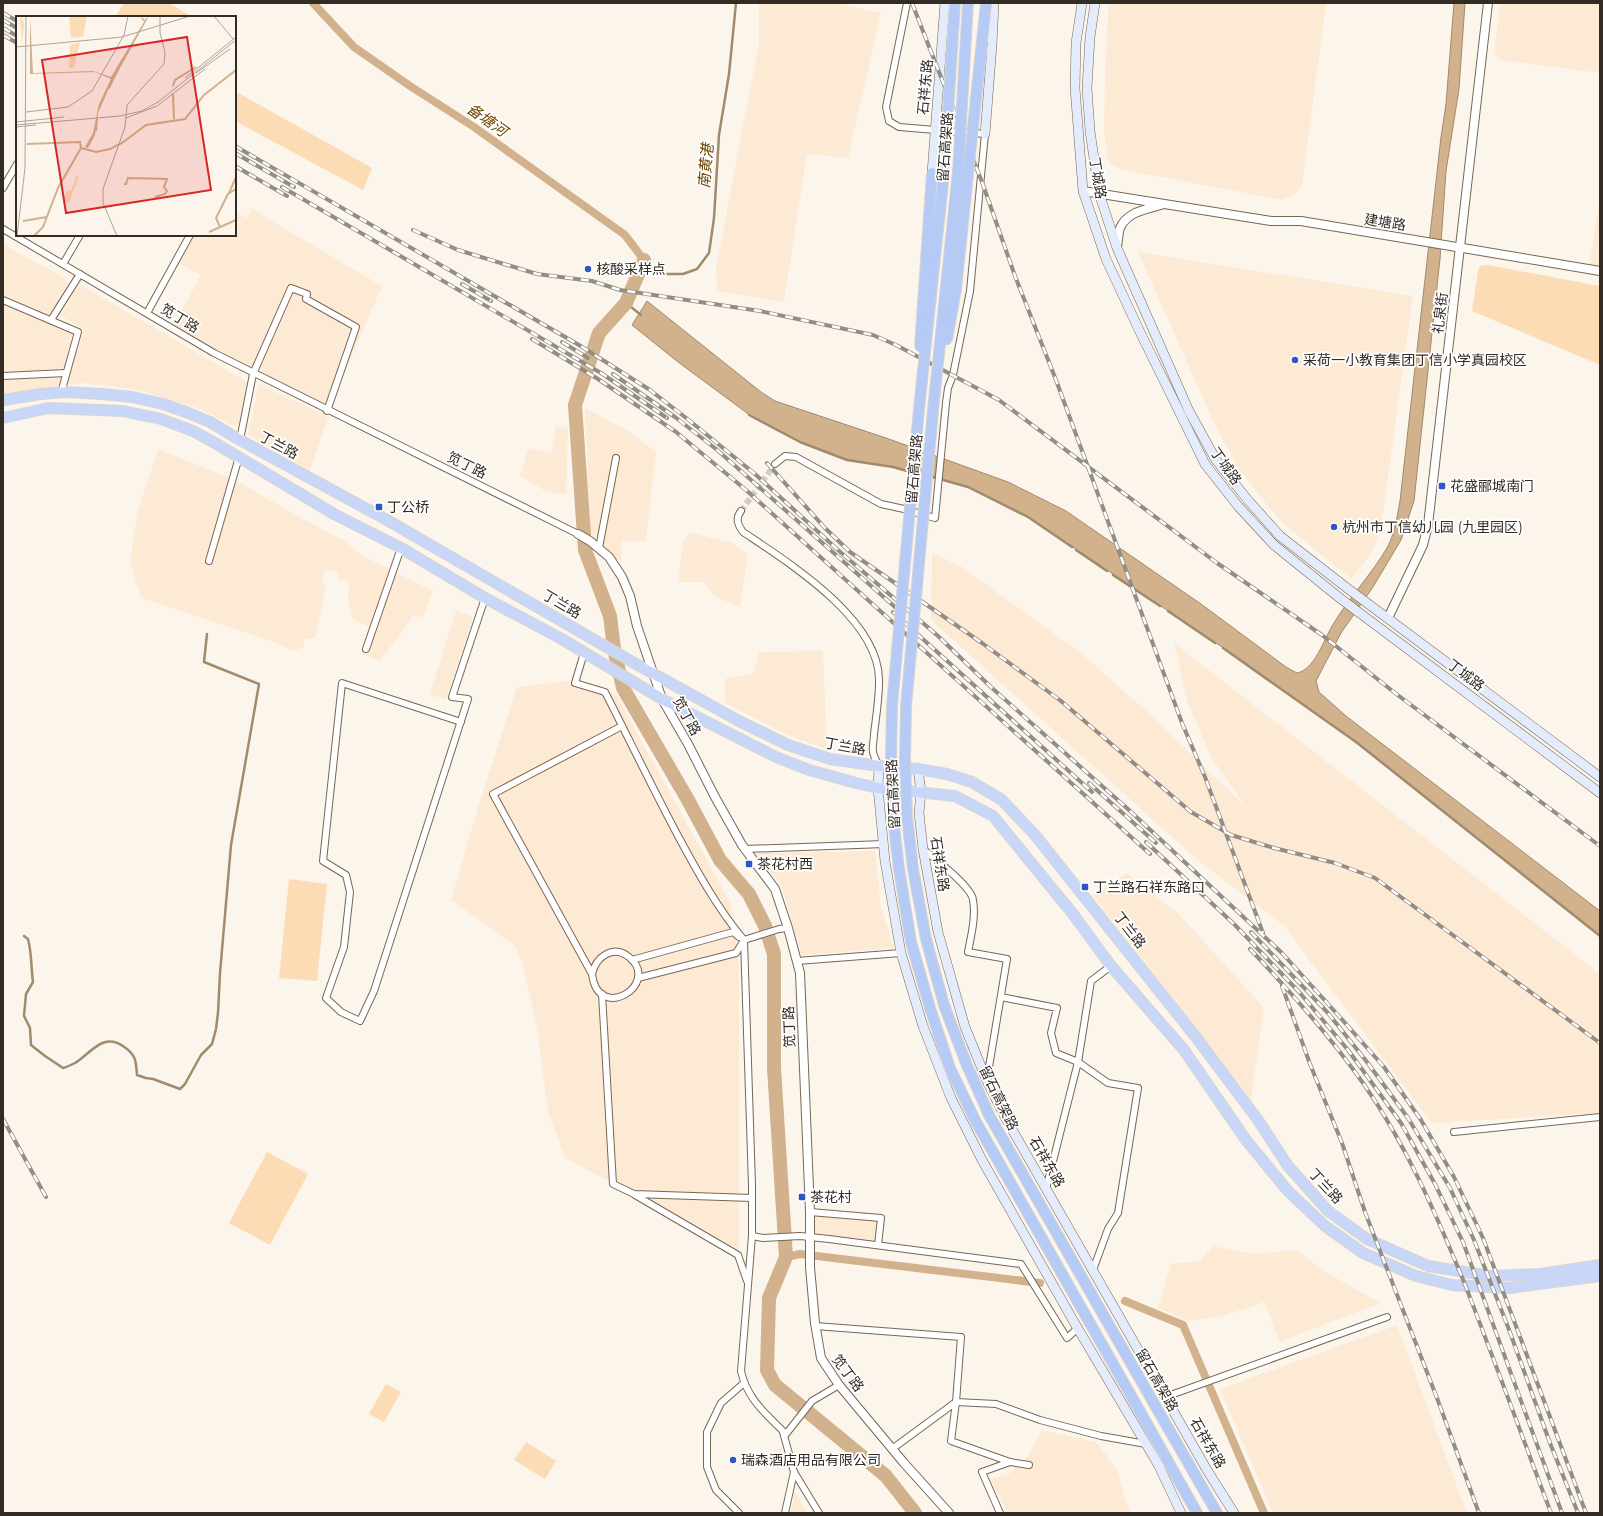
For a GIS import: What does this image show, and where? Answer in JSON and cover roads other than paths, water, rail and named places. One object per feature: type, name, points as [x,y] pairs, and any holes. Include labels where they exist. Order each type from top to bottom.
[{"type":"highway","name":"留石高架路","points":[[955,3],[944,173],[919,409],[892,706],[891,737],[893,817],[899,869],[911,942],[930,1008],[950,1068],[976,1122],[1196,1513]]},
{"type":"highway","name":"留石高架路","points":[[968,3],[958,172],[933,410],[906,706],[905,758],[907,817],[913,869],[926,940],[944,1005],[966,1063],[990,1115],[1217,1513]]},
{"type":"highway","points":[[933,410],[956,289],[986,3]]},
{"type":"highway","points":[[919,409],[920,328],[932,173]]},
{"type":"main road","name":"石祥东路","points":[[932,173],[946,3]]},
{"type":"main road","points":[[985,134],[994,3]]},
{"type":"main road","name":"丁城路","points":[[1082,3],[1076,43],[1075,88],[1083,191],[1109,266],[1146,346],[1205,464],[1238,506],[1274,545],[1341,599],[1600,793]]},
{"type":"main road","name":"丁城路","points":[[1095,3],[1090,37],[1087,88],[1090,131],[1099,193],[1117,248],[1189,411],[1216,460],[1247,499],[1280,536],[1600,778]]},
{"type":"main road","name":"丁兰路","points":[[3,400],[41,394],[60,393],[102,394],[132,397],[163,404],[210,422],[240,440],[387,520],[636,664],[739,721],[788,745],[830,759],[879,766],[918,769],[948,774],[972,782],[1002,800],[1035,835],[1195,1036],[1258,1120],[1288,1166],[1328,1211],[1366,1239],[1428,1266],[1490,1276],[1540,1274],[1600,1265]]},
{"type":"main road","name":"丁兰路","points":[[3,418],[48,408],[123,411],[161,419],[192,431],[239,457],[334,514],[401,548],[486,598],[560,638],[662,699],[776,757],[809,770],[878,788],[955,796],[994,816],[1073,914],[1111,966],[1184,1050],[1246,1140],[1288,1191],[1325,1226],[1363,1253],[1416,1276],[1452,1285],[1509,1288],[1600,1276]]},
{"type":"main road","points":[[879,766],[878,788],[884,844],[901,953],[923,1026],[951,1098],[982,1160],[1159,1466],[1181,1513]]},
{"type":"main road","name":"石祥东路","points":[[918,769],[921,792],[919,813],[923,849],[938,932],[948,972],[965,1027],[987,1081],[1005,1117],[1046,1189],[1165,1397],[1234,1513]]},
{"type":"street","points":[[775,464],[785,456],[796,457],[881,504],[935,518],[940,453],[948,388],[953,375],[970,291],[985,134],[899,127],[889,121],[886,107],[907,3]]},
{"type":"street","name":"礼泉街","points":[[1388,618],[1423,545],[1428,525],[1488,3]]},
{"type":"street","points":[[3,188],[16,166]]},
{"type":"street","name":"建塘路","points":[[1083,191],[1271,221],[1301,221],[1600,271]]},
{"type":"street","name":"建塘路","points":[[1117,248],[1120,228],[1133,214],[1138,211],[1166,204]]},
{"type":"street","name":"笕丁路","points":[[3,229],[214,353],[253,374],[578,534],[590,541],[609,557],[622,577],[630,596],[638,626],[662,699],[745,849],[775,889],[797,961],[800,973],[810,1212],[810,1267],[815,1326],[821,1358],[839,1385],[892,1449],[949,1513]]},
{"type":"street","points":[[63,264],[79,236]]},
{"type":"street","points":[[147,314],[189,236]]},
{"type":"street","points":[[51,320],[80,274]]},
{"type":"street","points":[[240,440],[253,374],[292,288],[307,294],[306,299],[356,327],[327,410]]},
{"type":"street","points":[[3,300],[78,332],[60,393]]},
{"type":"street","points":[[3,376],[66,373]]},
{"type":"street","points":[[209,562],[239,457]]},
{"type":"street","points":[[599,548],[616,458]]},
{"type":"street","points":[[741,511],[738,515],[738,525],[743,532],[804,574],[831,597],[847,614],[870,644],[877,660],[879,682],[873,751],[879,766]]},
{"type":"street","points":[[366,650],[401,548]]},
{"type":"street","points":[[460,722],[342,683],[323,861],[346,875],[350,892],[344,947],[326,998],[341,1012],[360,1021],[374,991],[468,699],[452,697],[486,598]]},
{"type":"street","points":[[584,653],[575,683],[605,692],[697,871],[728,921],[744,940],[752,1236],[741,1371],[744,1384],[754,1402],[783,1432],[794,1472],[819,1513]]},
{"type":"street","points":[[592,974],[493,794],[622,726]]},
{"type":"street","points":[[745,849],[884,844]]},
{"type":"street","points":[[923,849],[959,880],[973,898],[973,924],[968,952],[1007,958],[987,1081]]},
{"type":"street","points":[[638,978],[736,953],[744,940],[779,929],[788,928]]},
{"type":"street","points":[[632,960],[733,932],[744,940]]},
{"type":"street","points":[[611,952],[619,952],[626,955],[636,965],[638,978],[636,985],[631,992],[617,998],[602,994],[593,982],[592,974],[594,966],[604,955],[611,952]]},
{"type":"street","points":[[797,961],[901,953]]},
{"type":"street","points":[[1046,1189],[1078,1062],[1091,981],[1111,966]]},
{"type":"street","points":[[602,994],[613,1184],[634,1194],[738,1255],[748,1284]]},
{"type":"street","points":[[1001,998],[1056,1008],[1051,1033],[1056,1054],[1078,1062],[1108,1083],[1138,1088],[1118,1213],[1108,1229],[1093,1270]]},
{"type":"street","points":[[1454,1132],[1600,1117]]},
{"type":"street","points":[[634,1194],[752,1198]]},
{"type":"street","points":[[810,1212],[881,1218],[878,1245]]},
{"type":"street","points":[[752,1236],[763,1238],[800,1236],[1021,1264],[1067,1338],[1078,1328]]},
{"type":"street","points":[[1165,1397],[1387,1317]]},
{"type":"street","points":[[815,1326],[961,1337],[956,1402],[951,1441],[1010,1462],[1029,1465]]},
{"type":"street","points":[[739,1513],[716,1490],[707,1467],[707,1432],[721,1403],[744,1384]]},
{"type":"street","points":[[783,1432],[786,1434],[812,1401],[839,1385]]},
{"type":"street","points":[[892,1449],[956,1402],[996,1404],[1040,1420],[1101,1436],[1146,1444]]},
{"type":"street","points":[[1000,1513],[982,1472],[1010,1462]]},
{"type":"street","points":[[785,1513],[794,1472]]},
{"type":"waterway","name":"备塘河","points":[[313,3],[354,47],[410,86],[474,127],[625,235],[644,260]]},
{"type":"waterway","name":"南黄港","points":[[644,260],[661,274],[683,274],[697,269],[709,253],[714,218],[719,135],[729,74],[736,3]]},
{"type":"waterway","points":[[644,260],[626,303],[599,333],[575,405],[585,550],[610,616],[614,649],[623,688],[688,800],[720,860],[749,894],[765,926],[774,954],[774,1068],[786,1257],[769,1298],[767,1370],[775,1385],[886,1476],[915,1513]]},
{"type":"waterway","points":[[626,303],[641,315]]},
{"type":"waterway","points":[[749,415],[800,442],[847,460],[893,467],[907,471]]},
{"type":"waterway","points":[[929,476],[968,487],[1028,517],[1072,547]]},
{"type":"waterway","points":[[1076,550],[1107,571]]},
{"type":"waterway","points":[[1113,575],[1160,606]]},
{"type":"waterway","points":[[1168,611],[1215,643]]},
{"type":"waterway","points":[[24,936],[28,939],[33,982],[26,994],[24,1016],[30,1028],[31,1045],[63,1068],[75,1063],[103,1043],[109,1041],[116,1042],[133,1055],[136,1062],[137,1075],[180,1089],[185,1084],[201,1055],[212,1044],[216,1029],[231,845],[259,684],[204,662],[207,634]]},
{"type":"waterway","points":[[1223,648],[1356,742],[1600,936]]},
{"type":"waterway","points":[[786,1257],[800,1254],[1040,1283]]},
{"type":"waterway","points":[[1125,1301],[1183,1325],[1264,1513]]},
{"type":"tunnel","points":[[741,511],[775,464]]},
{"type":"railway","points":[[912,3],[982,182],[1015,276],[1056,380],[1182,723],[1205,777],[1263,933]]},
{"type":"railway","points":[[3,13],[16,20]]},
{"type":"railway","points":[[3,20],[16,27]]},
{"type":"railway","points":[[3,28],[16,35]]},
{"type":"railway","points":[[3,35],[16,42]]},
{"type":"railway","points":[[236,147],[579,345],[650,390],[755,474],[838,550],[938,636],[992,688],[1129,810],[1282,953],[1384,1067],[1421,1120],[1454,1177],[1483,1238],[1586,1513]]},
{"type":"railway","points":[[236,154],[294,187]]},
{"type":"railway","points":[[236,167],[287,196]]},
{"type":"railway","points":[[282,187],[601,373],[667,418]]},
{"type":"railway","points":[[413,230],[458,250],[537,274],[592,281],[620,290],[760,311],[873,335],[896,345],[999,400],[1217,563],[1322,635],[1395,693],[1600,846]]},
{"type":"railway","points":[[462,284],[491,301]]},
{"type":"railway","points":[[532,339],[598,379],[676,432],[746,490],[1150,854]]},
{"type":"railway","points":[[562,342],[588,358]]},
{"type":"railway","points":[[613,374],[675,417],[716,449],[904,615]]},
{"type":"railway","points":[[767,463],[824,527],[850,552],[982,643],[1061,701],[1191,812],[1231,835],[1274,848],[1335,863],[1375,878],[1600,1043]]},
{"type":"railway","points":[[893,612],[1092,792]]},
{"type":"railway","points":[[1089,783],[1156,843]]},
{"type":"railway","points":[[1146,842],[1234,924],[1300,993],[1348,1050],[1401,1123],[1435,1184],[1463,1242],[1562,1513]]},
{"type":"railway","points":[[1251,932],[1328,1013],[1367,1062],[1408,1118],[1450,1188],[1474,1240],[1508,1327],[1550,1443],[1578,1513]]},
{"type":"railway","points":[[1250,949],[1280,981],[1337,1048],[1379,1106],[1393,1130],[1431,1205],[1464,1282],[1551,1513]]},
{"type":"railway","points":[[1282,986],[1310,1064],[1342,1143],[1365,1212],[1437,1398],[1479,1513]]},
{"type":"railway","points":[[3,1119],[46,1197]]},
{"type":"place","name":"核酸采样点","points":[[588,269]]},
{"type":"place","name":"采荷一小教育集团丁信小学真园校区","points":[[1295,360]]},
{"type":"place","name":"花盛郦城南门","points":[[1442,486]]},
{"type":"place","name":"丁公桥","points":[[379,507]]},
{"type":"place","name":"杭州市丁信幼儿园 (九里园区)","points":[[1334,527]]},
{"type":"place","name":"茶花村西","points":[[749,864]]},
{"type":"place","name":"丁兰路石祥东路口","points":[[1085,887]]},
{"type":"place","name":"茶花村","points":[[802,1197]]},
{"type":"place","name":"瑞森酒店用品有限公司","points":[[733,1460]]}]
